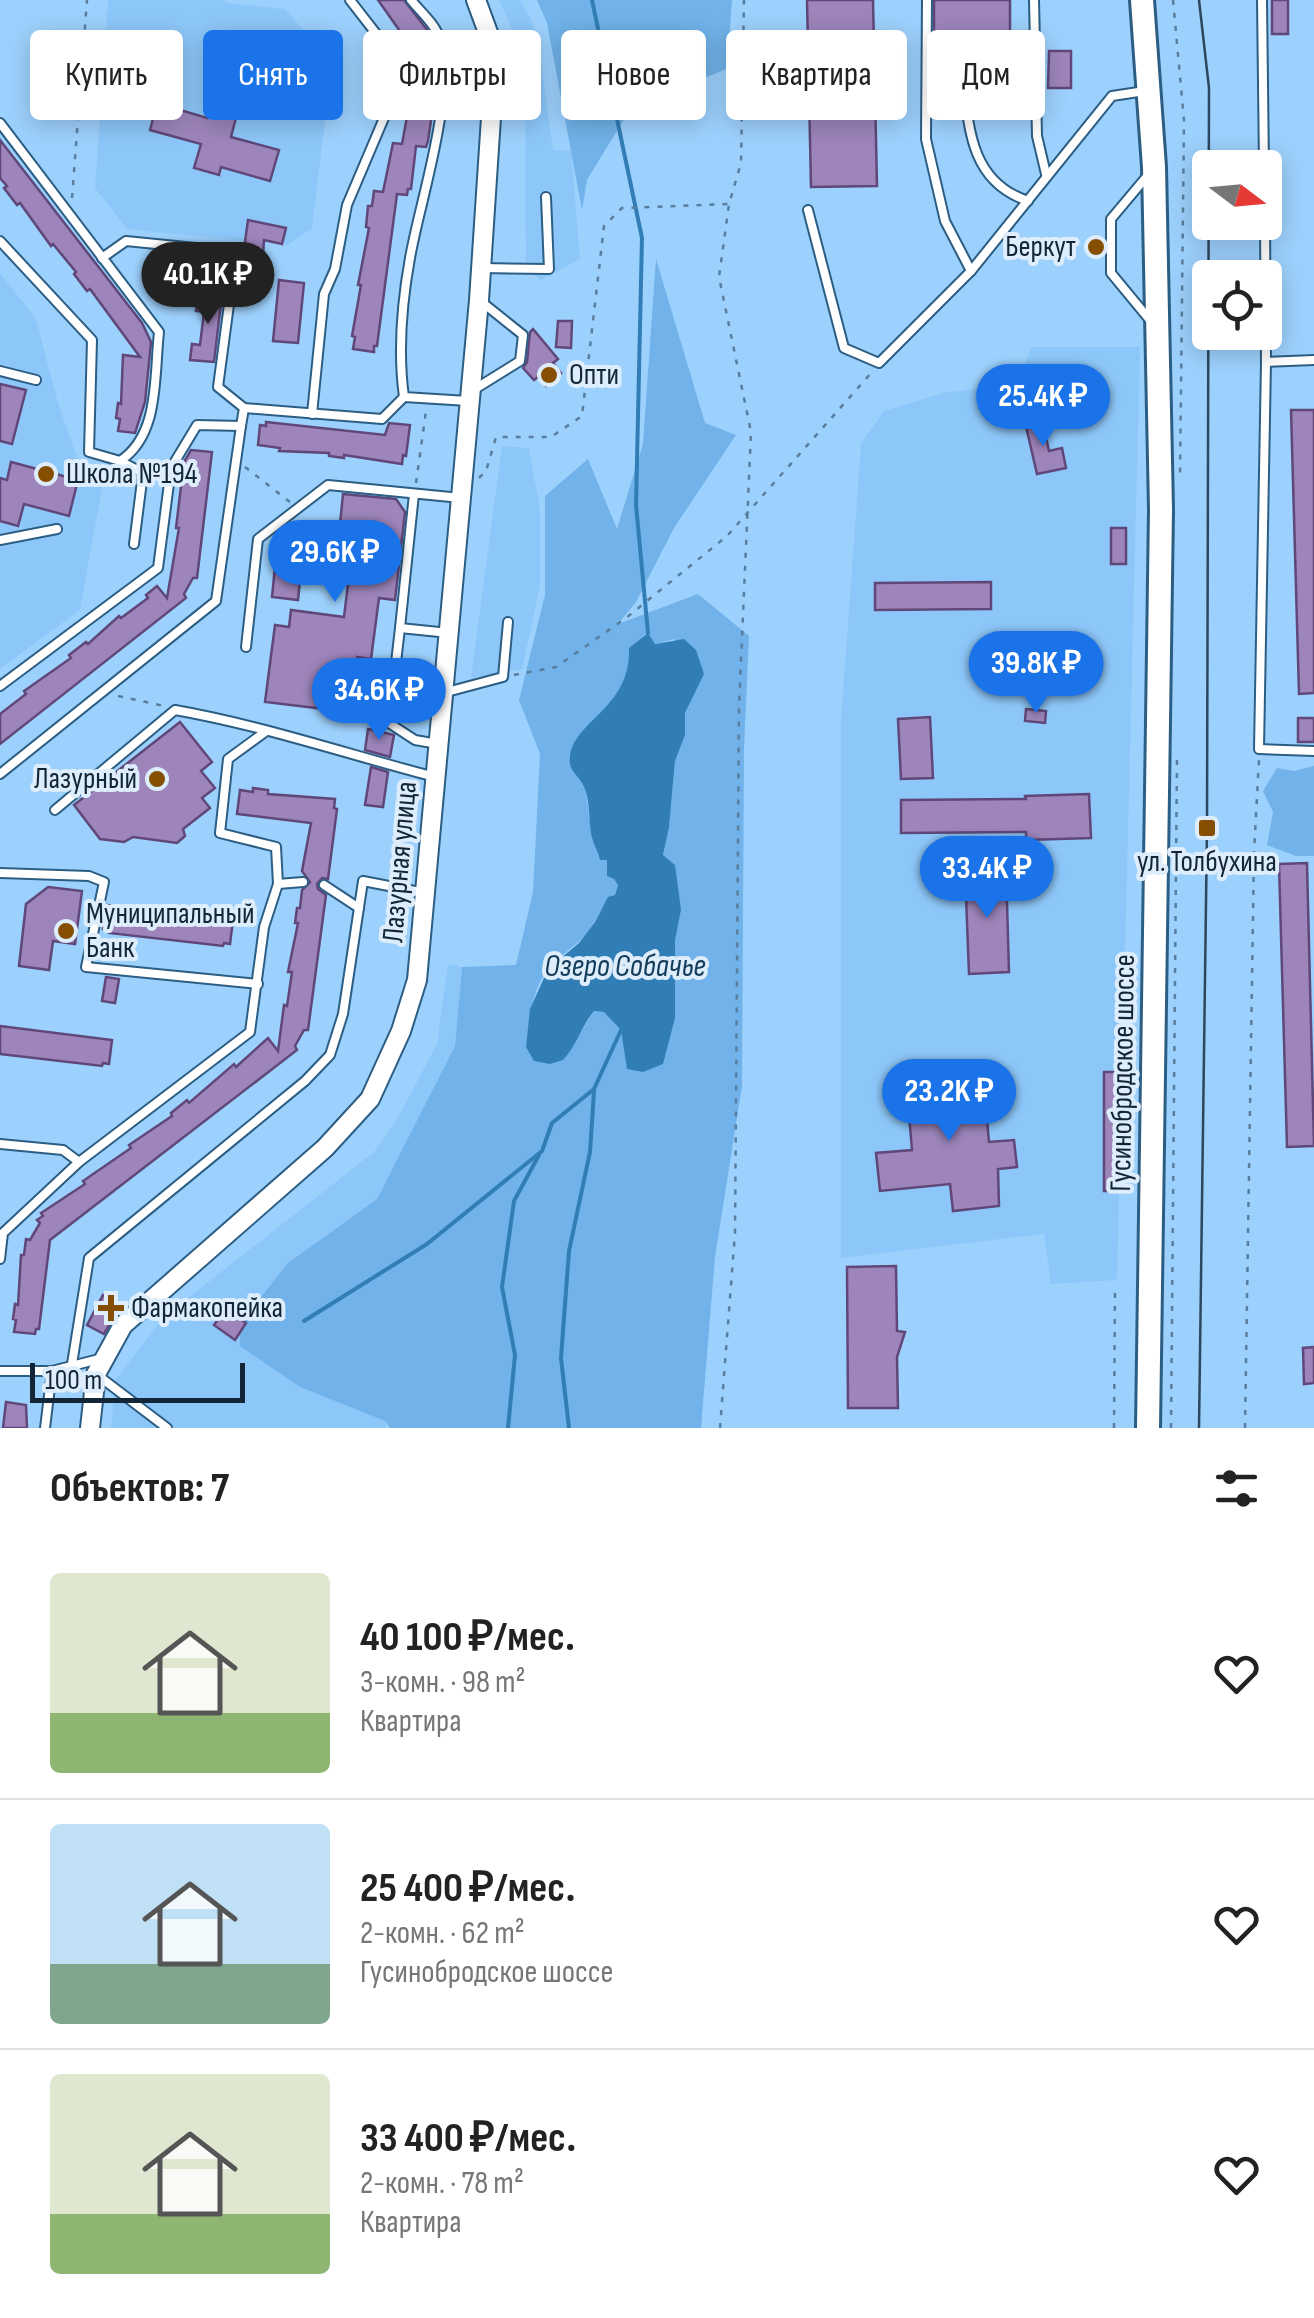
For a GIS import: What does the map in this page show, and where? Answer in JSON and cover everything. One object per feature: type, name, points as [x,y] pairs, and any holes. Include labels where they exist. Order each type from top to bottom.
[{"type":"main road","name":"Гусинобродское шоссе","points":[[1142,0],[1154,168],[1161,509],[1148,1428]]},
{"type":"street","name":"Лазурная улица","points":[[90,1428],[101,1366],[122,1325],[326,1148],[370,1098],[401,1031],[417,980],[482,268],[494,72],[490,38],[476,0]]},
{"type":"lane","points":[[312,414],[324,294],[335,269],[347,205],[384,118],[392,54],[350,0]]},
{"type":"lane","points":[[404,397],[402,356],[410,259],[428,186],[444,81],[439,35],[411,0]]},
{"type":"lane","points":[[927,0],[926,139],[945,222],[972,270]]},
{"type":"lane","points":[[1034,0],[1037,136],[1046,174]]},
{"type":"lane","points":[[1262,0],[1264,150]]},
{"type":"lane","points":[[808,210],[844,348],[879,364],[972,270],[1112,96],[1150,90]]},
{"type":"lane","points":[[967,120],[968,135],[981,164],[1010,196],[1028,202]]},
{"type":"lane","points":[[0,123],[159,332],[148,426],[136,450],[120,461]]},
{"type":"lane","points":[[1154,168],[1111,219],[1111,273],[1158,328]]},
{"type":"lane","points":[[482,268],[549,269],[546,196]]},
{"type":"lane","points":[[1264,240],[1266,362],[1259,750],[1314,751]]},
{"type":"lane","points":[[0,241],[92,340],[89,452],[120,461],[142,473],[171,468]]},
{"type":"lane","points":[[102,258],[126,241],[236,252],[218,387],[244,408],[382,419],[404,397],[470,396],[520,361],[524,335],[479,300]]},
{"type":"lane","points":[[1266,362],[1314,360]]},
{"type":"lane","points":[[0,371],[36,380]]},
{"type":"lane","points":[[0,774],[216,601],[244,408]]},
{"type":"lane","points":[[0,686],[158,568],[171,468],[197,426],[241,426]]},
{"type":"lane","points":[[134,544],[142,473]]},
{"type":"lane","points":[[246,647],[258,539],[328,486],[462,498]]},
{"type":"lane","points":[[414,494],[389,722],[415,740],[438,744]]},
{"type":"lane","points":[[0,540],[56,529]]},
{"type":"lane","points":[[443,693],[503,677],[508,622]]},
{"type":"lane","points":[[400,628],[449,633]]},
{"type":"lane","points":[[55,810],[175,710],[235,720],[265,732],[435,777]]},
{"type":"lane","points":[[0,1259],[3,1233],[79,1162],[250,1032],[264,927],[278,884],[276,847],[220,833],[228,759],[265,732]]},
{"type":"lane","points":[[0,873],[89,876],[104,882],[86,967],[258,984]]},
{"type":"lane","points":[[72,1364],[90,1258],[305,1081],[330,1055],[344,1014],[362,881],[425,893]]},
{"type":"lane","points":[[278,884],[303,882]]},
{"type":"lane","points":[[324,885],[359,908]]},
{"type":"lane","points":[[0,1144],[63,1150],[79,1162]]},
{"type":"lane","points":[[0,1370],[52,1372],[72,1364],[101,1366],[167,1428]]},
{"type":"lane","points":[[45,1428],[52,1372]]},
{"type":"path","points":[[68,212],[75,188],[87,0]]},
{"type":"path","points":[[720,1428],[736,1233],[740,706],[751,432],[719,277],[729,204],[741,163],[744,0]]},
{"type":"path","points":[[462,498],[486,471],[496,438],[551,437],[582,416],[604,226],[622,208],[729,204]]},
{"type":"path","points":[[503,677],[556,666],[727,536],[879,364]]},
{"type":"path","points":[[414,494],[428,398]]},
{"type":"path","points":[[236,460],[298,508]]},
{"type":"path","points":[[107,688],[113,694],[175,710]]},
{"type":"path","points":[[1244,1428],[1259,750]]},
{"type":"path","points":[[1114,1428],[1116,1290]]},
{"type":"shaded area","points":[[108,0],[224,0],[285,9],[303,30],[203,30],[203,120],[325,120],[312,228],[288,245],[127,229],[95,188],[100,120],[183,120],[183,30],[106,30]]},
{"type":"shaded area","points":[[499,0],[520,0],[535,30],[513,30]]},
{"type":"shaded area","points":[[537,0],[732,0],[730,30],[726,30],[726,69],[706,77],[706,30],[561,30],[561,98],[547,23]]},
{"type":"shaded area","points":[[541,61],[553,150],[571,151],[580,259],[541,280],[526,269],[525,120],[541,120]]},
{"type":"shaded area","points":[[565,120],[623,120],[587,180],[582,210]]},
{"type":"shaded area","points":[[656,259],[705,423],[736,435],[674,528],[636,602],[618,624],[698,594],[749,636],[744,748],[742,1086],[715,1257],[701,1428],[390,1428],[385,1421],[300,1387],[240,1346],[239,1325],[288,1263],[377,1199],[455,1046],[462,967],[516,965],[533,892],[540,754],[519,700],[545,595],[545,496],[588,459],[617,529],[643,444]],"holes":[[[647,633],[655,644],[674,639],[704,673],[685,713],[685,735],[675,761],[663,856],[681,910],[675,941],[675,1018],[613,1018],[594,1011],[578,1037],[526,1048],[539,983],[552,965],[587,933],[618,885],[607,859],[600,860],[592,838],[579,737],[607,708],[621,686],[630,648]]]},
{"type":"shaded area","name":"Школа №194","points":[[0,273],[36,319],[58,403],[80,466],[103,482],[80,610],[0,669]]},
{"type":"shaded area","points":[[1031,347],[1140,347],[1117,1280],[1051,1284],[1044,1234],[841,1258],[841,720],[861,444],[884,411],[943,393],[1018,383]]},
{"type":"shaded area","points":[[502,446],[529,448],[540,510],[540,586],[522,669],[471,678]]},
{"type":"shaded area","points":[[1314,766],[1314,856],[1296,856],[1267,845],[1273,812],[1263,791],[1277,768],[1294,771]]},
{"type":"shaded area","points":[[448,964],[462,967],[455,1046],[377,1199],[288,1263],[300,1387],[385,1421],[386,1428],[111,1428],[115,1380],[165,1316],[374,1152],[396,1121],[437,1044]]},
{"type":"water","name":"Озеро Собачье","points":[[648,633],[655,644],[684,639],[696,650],[704,674],[685,713],[685,735],[675,761],[663,855],[675,865],[681,910],[675,941],[675,1018],[663,1064],[643,1072],[627,1069],[621,1030],[604,1012],[594,1011],[563,1060],[550,1064],[534,1061],[526,1047],[530,1009],[548,969],[579,943],[608,897],[615,895],[618,885],[607,876],[607,860],[600,860],[592,838],[587,795],[571,768],[570,756],[574,743],[621,685],[629,648]]},
{"type":"building","points":[[378,0],[404,0],[427,30],[399,30]]},
{"type":"building","points":[[807,0],[873,0],[874,30],[808,30]]},
{"type":"building","points":[[934,0],[1010,0],[1010,30],[934,30]]},
{"type":"building","points":[[1272,0],[1288,0],[1288,34],[1272,34]]},
{"type":"building","points":[[1049,51],[1071,51],[1071,88],[1048,88]]},
{"type":"building","points":[[183,111],[203,120],[235,120],[231,137],[279,150],[270,181],[221,167],[219,175],[194,168],[201,144],[150,130],[153,120],[183,120]]},
{"type":"building","points":[[406,120],[431,120],[426,147],[416,146],[411,189],[407,195],[397,194],[377,346],[374,352],[353,349],[358,285],[369,228],[368,206],[372,206],[374,191],[383,192],[393,143],[402,144]]},
{"type":"building","points":[[810,120],[876,120],[877,186],[811,187]]},
{"type":"building","points":[[0,140],[142,323],[151,342],[145,402],[135,433],[118,431],[120,419],[116,418],[118,403],[121,404],[123,355],[140,357],[90,289],[87,291],[76,272],[4,188],[7,186],[0,178]]},
{"type":"building","points":[[248,220],[286,228],[282,244],[264,240],[261,286],[239,285]]},
{"type":"building","points":[[189,255],[213,257],[208,291],[184,287]]},
{"type":"building","points":[[279,280],[304,283],[298,343],[273,341]]},
{"type":"building","points":[[198,292],[222,295],[214,362],[190,360],[192,344],[200,345],[204,312],[196,311]]},
{"type":"building","points":[[558,321],[572,321],[571,348],[556,347]]},
{"type":"building","points":[[533,329],[558,359],[553,363],[561,373],[546,386],[523,368]]},
{"type":"building","points":[[0,384],[26,390],[12,444],[0,441]]},
{"type":"building","points":[[1291,410],[1314,410],[1314,693],[1299,694]]},
{"type":"building","points":[[1042,418],[1049,451],[1062,448],[1066,468],[1037,474],[1025,422]]},
{"type":"building","points":[[266,422],[385,435],[389,423],[410,425],[406,456],[403,455],[402,464],[329,453],[279,451],[280,448],[258,445],[260,425],[266,426]]},
{"type":"building","points":[[191,450],[212,452],[197,578],[193,578],[184,594],[186,598],[0,744],[0,714],[26,694],[24,691],[148,598],[146,595],[157,586],[167,598],[179,528],[184,462]]},
{"type":"building","points":[[11,462],[78,480],[69,516],[24,504],[18,526],[0,521],[0,478],[7,480]]},
{"type":"building","points":[[343,494],[396,499],[405,512],[395,600],[379,598],[371,659],[357,657],[350,712],[265,702],[275,625],[289,627],[291,610],[344,617],[348,584],[333,582],[335,565],[302,561],[298,600],[272,597],[278,537],[338,544]]},
{"type":"building","points":[[1111,528],[1126,528],[1126,564],[1111,564]]},
{"type":"building","points":[[991,582],[991,609],[875,610],[875,583]]},
{"type":"building","points":[[1026,709],[1046,711],[1045,723],[1025,721]]},
{"type":"building","points":[[930,717],[933,778],[901,779],[898,719]]},
{"type":"building","points":[[1298,718],[1314,718],[1314,742],[1298,742]]},
{"type":"building","name":"Лазурный","points":[[180,722],[212,762],[201,771],[215,788],[202,798],[210,808],[183,829],[185,836],[177,843],[133,837],[124,842],[100,839],[74,805]]},
{"type":"building","points":[[368,729],[394,735],[390,757],[365,750]]},
{"type":"building","points":[[371,767],[388,772],[383,807],[365,805]]},
{"type":"building","points":[[253,788],[268,790],[268,794],[335,799],[328,879],[322,878],[317,884],[326,895],[308,1030],[304,1030],[295,1046],[297,1050],[50,1240],[39,1329],[35,1334],[14,1332],[21,1255],[26,1239],[30,1240],[40,1223],[37,1220],[43,1216],[41,1213],[85,1184],[83,1181],[131,1148],[129,1145],[172,1116],[187,1100],[189,1103],[234,1064],[236,1067],[268,1038],[278,1051],[292,972],[288,972],[298,923],[297,908],[302,890],[310,882],[302,871],[311,823],[237,814],[240,790],[253,792]]},
{"type":"building","points":[[1089,794],[1091,838],[1026,840],[1026,832],[901,833],[901,800]]},
{"type":"building","points":[[1307,863],[1314,1146],[1287,1147],[1279,864]]},
{"type":"building","points":[[1006,868],[1009,972],[969,974],[965,870]]},
{"type":"building","points":[[48,887],[82,891],[75,944],[53,941],[49,970],[19,966],[26,904]]},
{"type":"building","points":[[107,905],[233,920],[230,944],[109,933],[103,929]]},
{"type":"building","points":[[106,977],[119,979],[115,1003],[102,1001]]},
{"type":"building","points":[[0,1026],[112,1040],[109,1064],[0,1054]]},
{"type":"building","points":[[1104,1072],[1118,1072],[1117,1191],[1104,1191]]},
{"type":"building","points":[[983,1074],[989,1142],[1014,1140],[1017,1167],[998,1169],[999,1206],[953,1211],[950,1184],[880,1191],[876,1153],[912,1150],[906,1080]]},
{"type":"building","points":[[896,1266],[897,1331],[905,1332],[897,1357],[898,1408],[848,1408],[847,1267]]},
{"type":"building","points":[[103,1295],[121,1305],[104,1334],[87,1325]]},
{"type":"building","points":[[226,1309],[246,1323],[235,1340],[214,1325]]},
{"type":"building","points":[[1314,1347],[1314,1383],[1304,1384],[1303,1348]]},
{"type":"building","points":[[6,1402],[26,1405],[27,1428],[3,1428]]},
{"type":"waterway","points":[[592,0],[642,238],[636,505],[648,633]]},
{"type":"waterway","points":[[304,1321],[427,1244],[542,1151],[552,1123],[594,1089],[621,1030]]},
{"type":"waterway","points":[[569,1428],[561,1358],[569,1251],[590,1152],[594,1091]]},
{"type":"waterway","points":[[508,1428],[515,1355],[502,1287],[514,1201],[539,1155]]},
{"type":"tram line","points":[[1199,0],[1209,88],[1207,828],[1199,1428]]},
{"type":"place","name":"Беркут","points":[[1096,247]]},
{"type":"place","name":"Опти","points":[[549,375]]},
{"type":"place","name":"Школа №194","points":[[46,474]]},
{"type":"place","name":"Лазурный","points":[[157,779]]},
{"type":"place","name":"ул. Толбухина","points":[[1207,828]]},
{"type":"place","name":"Муниципальный Банк","points":[[66,931]]},
{"type":"place","name":"Фармакопейка","points":[[111,1308]]}]
